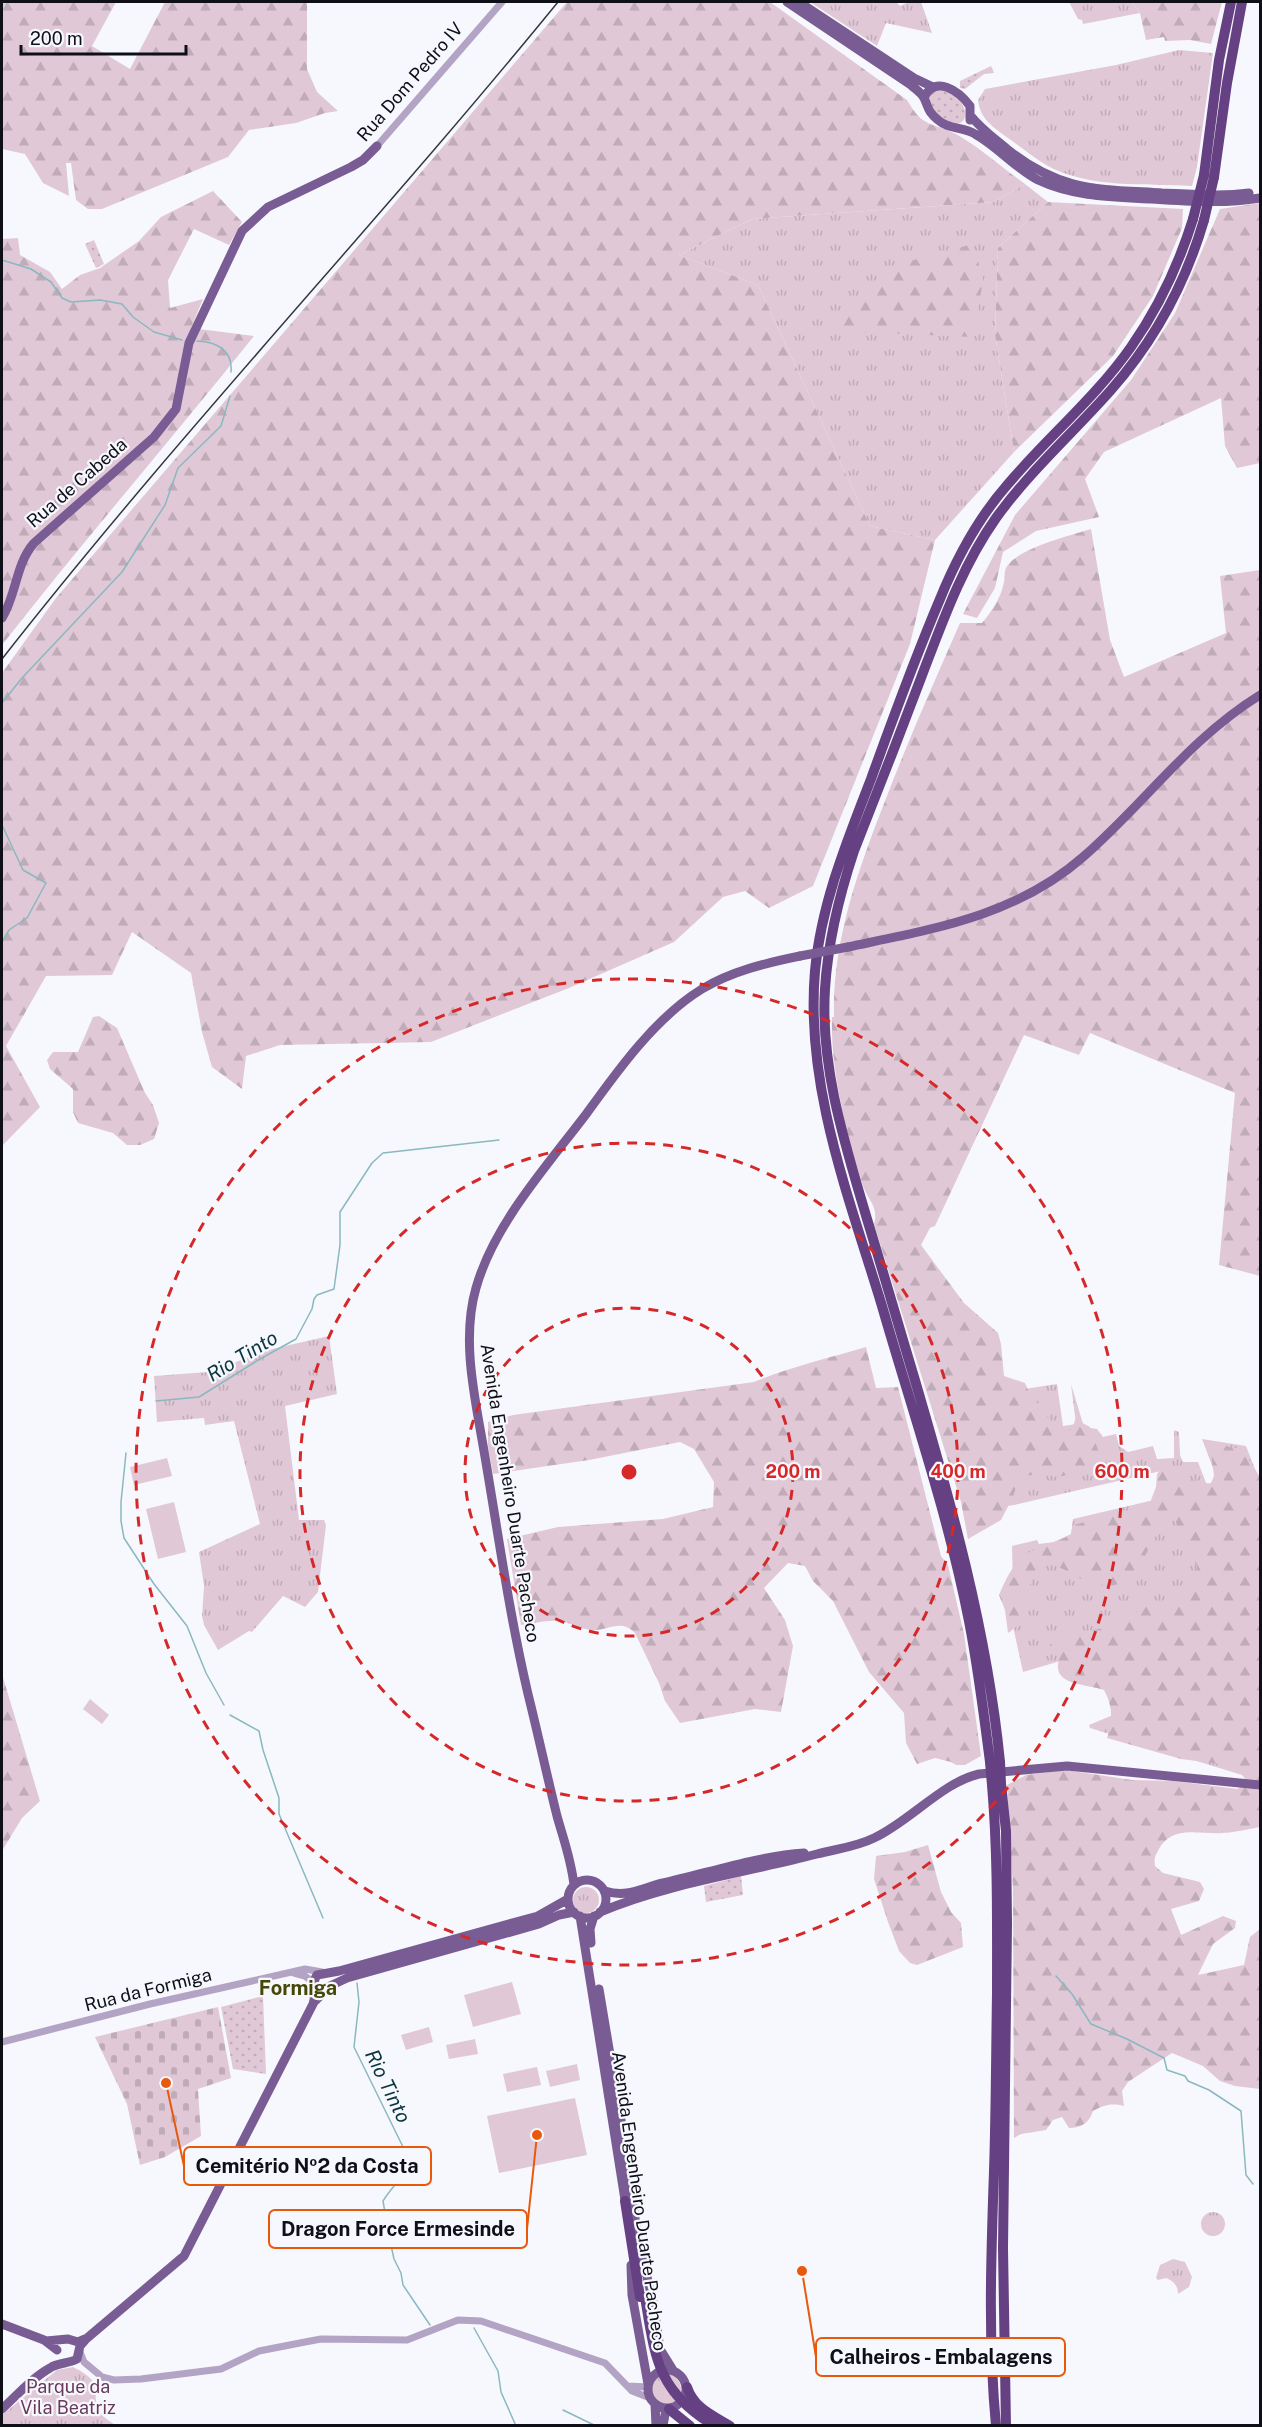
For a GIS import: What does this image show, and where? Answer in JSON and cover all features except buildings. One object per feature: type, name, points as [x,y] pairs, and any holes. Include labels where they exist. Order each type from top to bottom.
[{"type":"highway","points":[[1209,176],[1219,60],[1231,2]]},
{"type":"highway","points":[[1006,2426],[1003,2248],[1006,1831],[997,1784],[989,1674],[967,1568],[941,1469],[849,1158],[832,1089],[825,1021],[825,990],[830,940],[838,903],[854,851],[946,614],[977,548],[1026,481],[1112,389],[1135,360],[1176,294],[1197,245],[1198,219],[1209,176],[1242,2]]},
{"type":"highway","points":[[996,2426],[990,2248],[994,2160],[997,1784]]},
{"type":"highway","points":[[625,2201],[642,2297],[657,2361],[666,2382],[682,2402],[715,2426]]},
{"type":"highway","points":[[638,2239],[648,2352],[662,2388],[685,2413],[703,2426]]},
{"type":"highway","points":[[687,2387],[691,2399],[702,2409],[730,2426]]},
{"type":"highway","points":[[989,2426],[993,2389]]},
{"type":"highway","points":[[668,2409],[686,2425]]},
{"type":"main road","points":[[787,2],[911,85],[924,98],[927,110],[939,121],[952,128],[962,128],[975,134],[1026,173],[1046,183],[1072,192],[1101,196],[1204,202],[1243,197],[1260,192]]},
{"type":"main road","points":[[799,2],[914,78],[933,87]]},
{"type":"main road","points":[[924,98],[933,87],[940,85],[953,90],[970,106],[968,123],[962,128]]},
{"type":"main road","points":[[970,115],[980,128],[1027,165],[1063,182],[1103,189],[1260,198]]},
{"type":"main road","name":"Rua Dom Pedro IV","points":[[163,428],[176,410],[189,343],[242,231],[268,207],[351,167],[363,160],[377,146]]},
{"type":"main road","name":"Rua de Cabeda","points":[[2,618],[22,561],[34,543],[163,428]]},
{"type":"main road","name":"Rua de Cabeda","points":[[2,613],[9,602]]},
{"type":"main road","name":"Avenida Engenheiro Duarte Pacheco","points":[[574,1885],[572,1860],[558,1819],[507,1598],[473,1381],[469,1337],[476,1289],[490,1249],[510,1217],[612,1078],[669,1014],[701,990],[759,964],[948,926],[986,914],[1050,881],[1091,850],[1209,732],[1260,695]]},
{"type":"main road","points":[[314,1984],[319,1989],[329,1987],[346,1978],[539,1924],[559,1915],[597,1914],[626,1902],[827,1852],[874,1838],[899,1824],[965,1778],[979,1774],[1067,1766],[1260,1785]]},
{"type":"main road","points":[[605,1892],[626,1894],[745,1864],[796,1854],[827,1852]]},
{"type":"main road","name":"Avenida Engenheiro Duarte Pacheco","points":[[572,1860],[587,1880]]},
{"type":"main road","points":[[2,2409],[45,2371],[56,2364],[77,2359],[78,2347],[86,2339],[183,2256],[313,2004],[316,1994],[315,1977],[323,1972],[344,1969],[538,1916],[568,1899],[574,1885],[587,1880],[601,1885],[605,1892],[605,1906],[597,1914]]},
{"type":"main road","points":[[568,1899],[577,1914]]},
{"type":"main road","name":"Avenida Engenheiro Duarte Pacheco","points":[[577,1914],[625,2201],[632,2295],[648,2385]]},
{"type":"main road","name":"Avenida Engenheiro Duarte Pacheco","points":[[597,1914],[590,1929],[590,1936],[620,2110],[638,2239],[653,2302],[660,2349],[673,2370]]},
{"type":"main road","points":[[313,2004],[329,1987],[331,1978],[323,1972]]},
{"type":"main road","points":[[2,2324],[44,2340],[64,2340],[78,2347]]},
{"type":"main road","points":[[44,2340],[60,2358],[68,2362]]},
{"type":"main road","points":[[45,2371],[57,2352],[58,2344],[64,2340]]},
{"type":"main road","points":[[652,2402],[668,2409],[680,2404],[687,2387],[682,2377],[673,2370],[661,2371],[655,2374],[648,2385],[656,2426]]},
{"type":"main road","points":[[663,2426],[668,2409]]},
{"type":"street","name":"Rua Dom Pedro IV","points":[[377,146],[502,2]]},
{"type":"street","name":"Rua da Formiga","points":[[2,2042],[289,1972],[305,1969],[323,1972]]},
{"type":"street","points":[[289,1972],[305,1976],[314,1984]]},
{"type":"street","points":[[68,2362],[80,2362],[102,2377],[114,2380],[221,2369],[259,2350],[321,2339],[407,2340],[458,2320],[481,2321],[605,2363],[632,2391],[652,2402]]},
{"type":"street","points":[[78,2347],[87,2366]]},
{"type":"street","points":[[628,2386],[648,2385]]},
{"type":"green space","points":[[2,2],[116,2],[92,46],[130,69],[165,2],[307,2],[307,69],[317,92],[338,111],[296,123],[249,130],[228,157],[102,209],[88,209],[76,200],[71,163],[66,163],[69,196],[43,183],[25,154],[2,149]]},
{"type":"green space","points":[[567,2],[770,2],[907,100],[923,120],[964,139],[1025,184],[994,202],[752,219],[679,255],[758,285],[870,526],[935,540],[910,644],[813,886],[769,908],[745,891],[723,897],[674,942],[569,988],[431,1042],[280,1045],[246,1056],[242,1089],[212,1067],[202,1032],[191,973],[132,932],[112,975],[46,976],[6,1046],[40,1107],[2,1146],[2,673],[56,598]]},
{"type":"green space","points":[[810,2],[896,2],[900,6],[909,2],[921,2],[932,33],[886,23],[877,46]]},
{"type":"green space","points":[[1069,2],[1132,2],[1140,13],[1083,24]]},
{"type":"green space","points":[[1132,2],[1222,2],[1211,44],[1190,40],[1165,41],[1164,37],[1146,40],[1140,13]]},
{"type":"green space","points":[[1179,50],[1213,53],[1197,167],[1192,186],[1117,183],[1080,178],[1063,173],[1041,162],[997,130],[984,117],[979,107],[978,100],[985,89],[1116,65]]},
{"type":"green space","points":[[991,66],[994,73],[984,74],[965,89],[960,88],[960,81]]},
{"type":"green space","points":[[935,90],[948,92],[963,105],[964,119],[960,123],[952,123],[933,110],[928,99]]},
{"type":"green space","points":[[1025,184],[1048,202],[998,248],[995,335],[1014,452],[935,540],[870,526],[758,285],[679,255],[752,219],[994,202]]},
{"type":"green space","points":[[213,191],[242,222],[229,245],[194,229],[168,280],[170,308],[203,299],[191,328],[254,336],[2,645],[2,239],[18,238],[20,255],[50,272],[62,289],[80,275],[100,268],[139,241],[161,217]]},
{"type":"green space","points":[[1048,202],[1183,209],[1182,228],[1153,296],[1113,356],[1014,452],[995,335],[998,248]]},
{"type":"green space","points":[[1260,203],[1260,463],[1237,468],[1225,446],[1221,398],[1104,452],[1085,479],[1099,517],[1036,531],[1003,552],[995,588],[977,618],[963,614],[1015,515],[1131,380],[1175,313],[1220,209]]},
{"type":"green space","points":[[94,240],[104,264],[96,268],[85,244]]},
{"type":"green space","points":[[973,244],[983,279],[974,337],[834,331],[856,304],[902,263]]},
{"type":"green space","points":[[1091,529],[1110,640],[1124,677],[1226,633],[1220,576],[1260,570],[1260,1276],[1219,1265],[1235,1093],[1090,1033],[1079,1055],[1024,1035],[935,1226],[930,1228],[921,1245],[964,1303],[998,1333],[1004,1376],[1025,1383],[1031,1397],[1044,1410],[1058,1433],[1073,1429],[1075,1419],[1090,1427],[1098,1450],[1106,1460],[1101,1478],[1075,1473],[1057,1477],[1046,1473],[1025,1476],[1018,1481],[1013,1497],[1001,1520],[968,1539],[961,1502],[874,1224],[874,1208],[863,1186],[846,1125],[837,1080],[832,1037],[837,961],[856,880],[865,853],[903,756],[960,623],[982,623],[998,599],[1003,588],[1005,570],[1011,561],[1032,549]]},
{"type":"green space","points":[[99,1016],[117,1028],[159,1123],[154,1139],[140,1145],[127,1145],[113,1133],[78,1123],[73,1112],[73,1089],[50,1069],[47,1060],[53,1052],[78,1052],[93,1017]]},
{"type":"green space","points":[[329,1336],[337,1394],[285,1406],[299,1520],[324,1520],[326,1525],[318,1592],[305,1607],[283,1596],[252,1632],[249,1631],[218,1650],[204,1625],[202,1616],[204,1586],[199,1552],[260,1524],[234,1421],[205,1425],[204,1418],[157,1422],[154,1376],[208,1372],[272,1349]]},
{"type":"green space","points":[[866,1347],[876,1388],[898,1387],[941,1556],[948,1565],[964,1634],[981,1756],[965,1765],[956,1765],[935,1758],[917,1764],[906,1743],[904,1713],[869,1672],[833,1601],[813,1581],[805,1566],[788,1563],[764,1588],[785,1620],[793,1646],[781,1712],[755,1709],[680,1723],[665,1701],[635,1633],[630,1629],[619,1626],[591,1630],[559,1621],[521,1625],[507,1539],[558,1527],[663,1519],[713,1507],[714,1482],[694,1449],[680,1442],[589,1460],[493,1474],[488,1446],[488,1422],[513,1415],[754,1382]]},
{"type":"green space","points":[[1057,1384],[1063,1426],[1076,1424],[1071,1384],[1084,1427],[1097,1429],[1103,1437],[1116,1434],[1119,1446],[1128,1452],[1153,1446],[1157,1459],[1174,1458],[1174,1430],[1179,1432],[1180,1455],[1183,1462],[1198,1462],[1208,1488],[1219,1484],[1202,1439],[1246,1446],[1260,1482],[1260,1782],[1247,1781],[1242,1775],[1090,1728],[1089,1725],[1113,1715],[1104,1683],[1101,1649],[1023,1672],[1014,1631],[1012,1546],[1037,1540],[1039,1544],[1054,1542],[1071,1534],[1073,1519],[1171,1496],[1161,1471],[1009,1506],[1005,1392]]},
{"type":"green space","points":[[1218,1445],[1242,1449],[1260,1477],[1260,1827],[1223,1833],[1180,1833],[1165,1841],[1157,1853],[1155,1866],[1163,1873],[1200,1882],[1204,1889],[1199,1901],[1171,1909],[1181,1935],[1223,1916],[1236,1921],[1235,1928],[1213,1944],[1198,1975],[1244,1965],[1250,1937],[1260,1929],[1260,2089],[1235,2086],[1220,2081],[1203,2066],[1172,2053],[1128,2082],[1122,2091],[1124,2106],[1101,2107],[1093,2111],[1087,2122],[1077,2127],[1069,2128],[1062,2117],[1053,2120],[1046,2130],[1021,2134],[1014,2138],[1013,1889],[1007,1785],[1026,1775],[1066,1770],[1132,1780],[1173,1781],[1238,1789],[1249,1776],[1234,1764],[1181,1759],[1107,1738],[1111,1714],[1104,1690],[1077,1684],[1063,1678],[1058,1664],[1061,1654],[1049,1645],[1061,1638],[1066,1631],[1100,1629],[1130,1616],[1148,1602],[1162,1604],[1188,1591],[1195,1581],[1197,1566],[1186,1548],[1176,1522],[1169,1518],[1162,1521],[1154,1539],[1134,1571],[1117,1585],[1108,1586],[1087,1581],[1058,1567],[1038,1566],[1029,1588],[1022,1618],[1008,1633],[1005,1610],[999,1595],[1006,1579],[1019,1560],[1035,1550],[1071,1535],[1073,1525],[1115,1512],[1146,1513],[1156,1487],[1157,1474],[1162,1467],[1159,1461],[1199,1482],[1211,1483],[1214,1476],[1211,1452]]},
{"type":"green space","points":[[167,1458],[172,1476],[134,1485],[130,1467]]},
{"type":"green space","points":[[174,1502],[186,1552],[158,1559],[146,1509]]},
{"type":"green space","points":[[2,1674],[40,1801],[22,1818],[2,1851]]},
{"type":"green space","points":[[90,1699],[109,1715],[102,1724],[83,1709]]},
{"type":"green space","points":[[928,1845],[941,1892],[951,1912],[961,1923],[963,1947],[917,1965],[910,1963],[899,1951],[888,1922],[874,1879],[876,1856],[905,1852]]},
{"type":"green space","points":[[741,1876],[743,1895],[706,1902],[704,1886]]},
{"type":"green space","points":[[586,1887],[595,1891],[599,1900],[595,1909],[586,1913],[577,1909],[573,1900],[577,1891]]},
{"type":"green space","points":[[512,1982],[521,2014],[473,2027],[464,1995]]},
{"type":"green space","points":[[263,1996],[266,2074],[233,2069],[221,2007]]},
{"type":"green space","points":[[218,2007],[231,2078],[198,2089],[201,2136],[165,2157],[140,2165],[127,2104],[95,2037]]},
{"type":"green space","points":[[429,2027],[433,2042],[406,2050],[401,2035]]},
{"type":"green space","points":[[475,2039],[478,2054],[449,2059],[446,2045]]},
{"type":"green space","points":[[577,2064],[580,2080],[550,2087],[546,2071]]},
{"type":"green space","points":[[537,2067],[541,2085],[507,2092],[503,2074]]},
{"type":"green space","points":[[575,2098],[587,2155],[499,2173],[487,2116]]},
{"type":"green space","points":[[1213,2212],[1222,2215],[1225,2224],[1222,2233],[1213,2236],[1204,2233],[1201,2224],[1204,2215]]},
{"type":"green space","points":[[1173,2259],[1185,2262],[1192,2277],[1189,2287],[1178,2294],[1171,2280],[1156,2278],[1160,2265]]},
{"type":"green space","name":"Parque da Vila Beatriz","points":[[73,2367],[91,2379],[96,2388],[100,2413],[115,2425],[2,2426],[2,2415],[57,2370]]},
{"type":"green space","points":[[666,2374],[677,2378],[681,2389],[677,2400],[666,2404],[655,2400],[651,2389],[655,2378]]},
{"type":"waterway","points":[[2,260],[31,269],[51,282],[62,298],[71,302],[100,300],[122,304],[133,317],[154,332],[182,340]]},
{"type":"waterway","points":[[197,341],[211,343],[222,349],[229,358],[231,372]]},
{"type":"waterway","points":[[2,703],[22,678],[122,572],[165,505],[178,468],[221,426],[230,396]]},
{"type":"waterway","points":[[2,825],[23,870],[46,883],[27,918],[9,930],[2,942]]},
{"type":"waterway","name":"Rio Tinto","points":[[156,1401],[199,1397],[296,1339],[317,1295],[334,1289],[340,1245],[340,1212],[372,1163],[383,1153],[499,1140]]},
{"type":"waterway","name":"Rio Tinto","points":[[126,1453],[121,1502],[124,1538],[154,1584],[187,1626],[206,1673],[224,1705]]},
{"type":"waterway","name":"Rio Tinto","points":[[230,1715],[259,1731],[279,1798],[279,1814],[323,1918]]},
{"type":"waterway","points":[[1056,1976],[1072,1994],[1091,2024],[1164,2058],[1167,2070],[1185,2076],[1188,2081],[1209,2090],[1241,2111],[1246,2175],[1253,2184]]},
{"type":"waterway","name":"Rio Tinto","points":[[357,1983],[359,2002],[354,2047],[405,2151],[406,2160],[403,2173],[383,2201],[390,2241],[403,2285],[430,2325]]},
{"type":"waterway","name":"Rio Tinto","points":[[474,2328],[498,2371],[501,2392],[516,2426]]},
{"type":"waterway","name":"Rio Tinto","points":[[563,2410],[596,2426]]},
{"type":"railway","points":[[2,659],[138,492],[420,167],[558,2]]},
{"type":"place","name":"Cemitério Nº2 da Costa","points":[[166,2083]]},
{"type":"place","name":"Dragon Force Ermesinde","points":[[537,2135]]},
{"type":"place","name":"Calheiros - Embalagens","points":[[802,2271]]},
{"type":"district","name":"Formiga","points":[[298,1988]]}]
